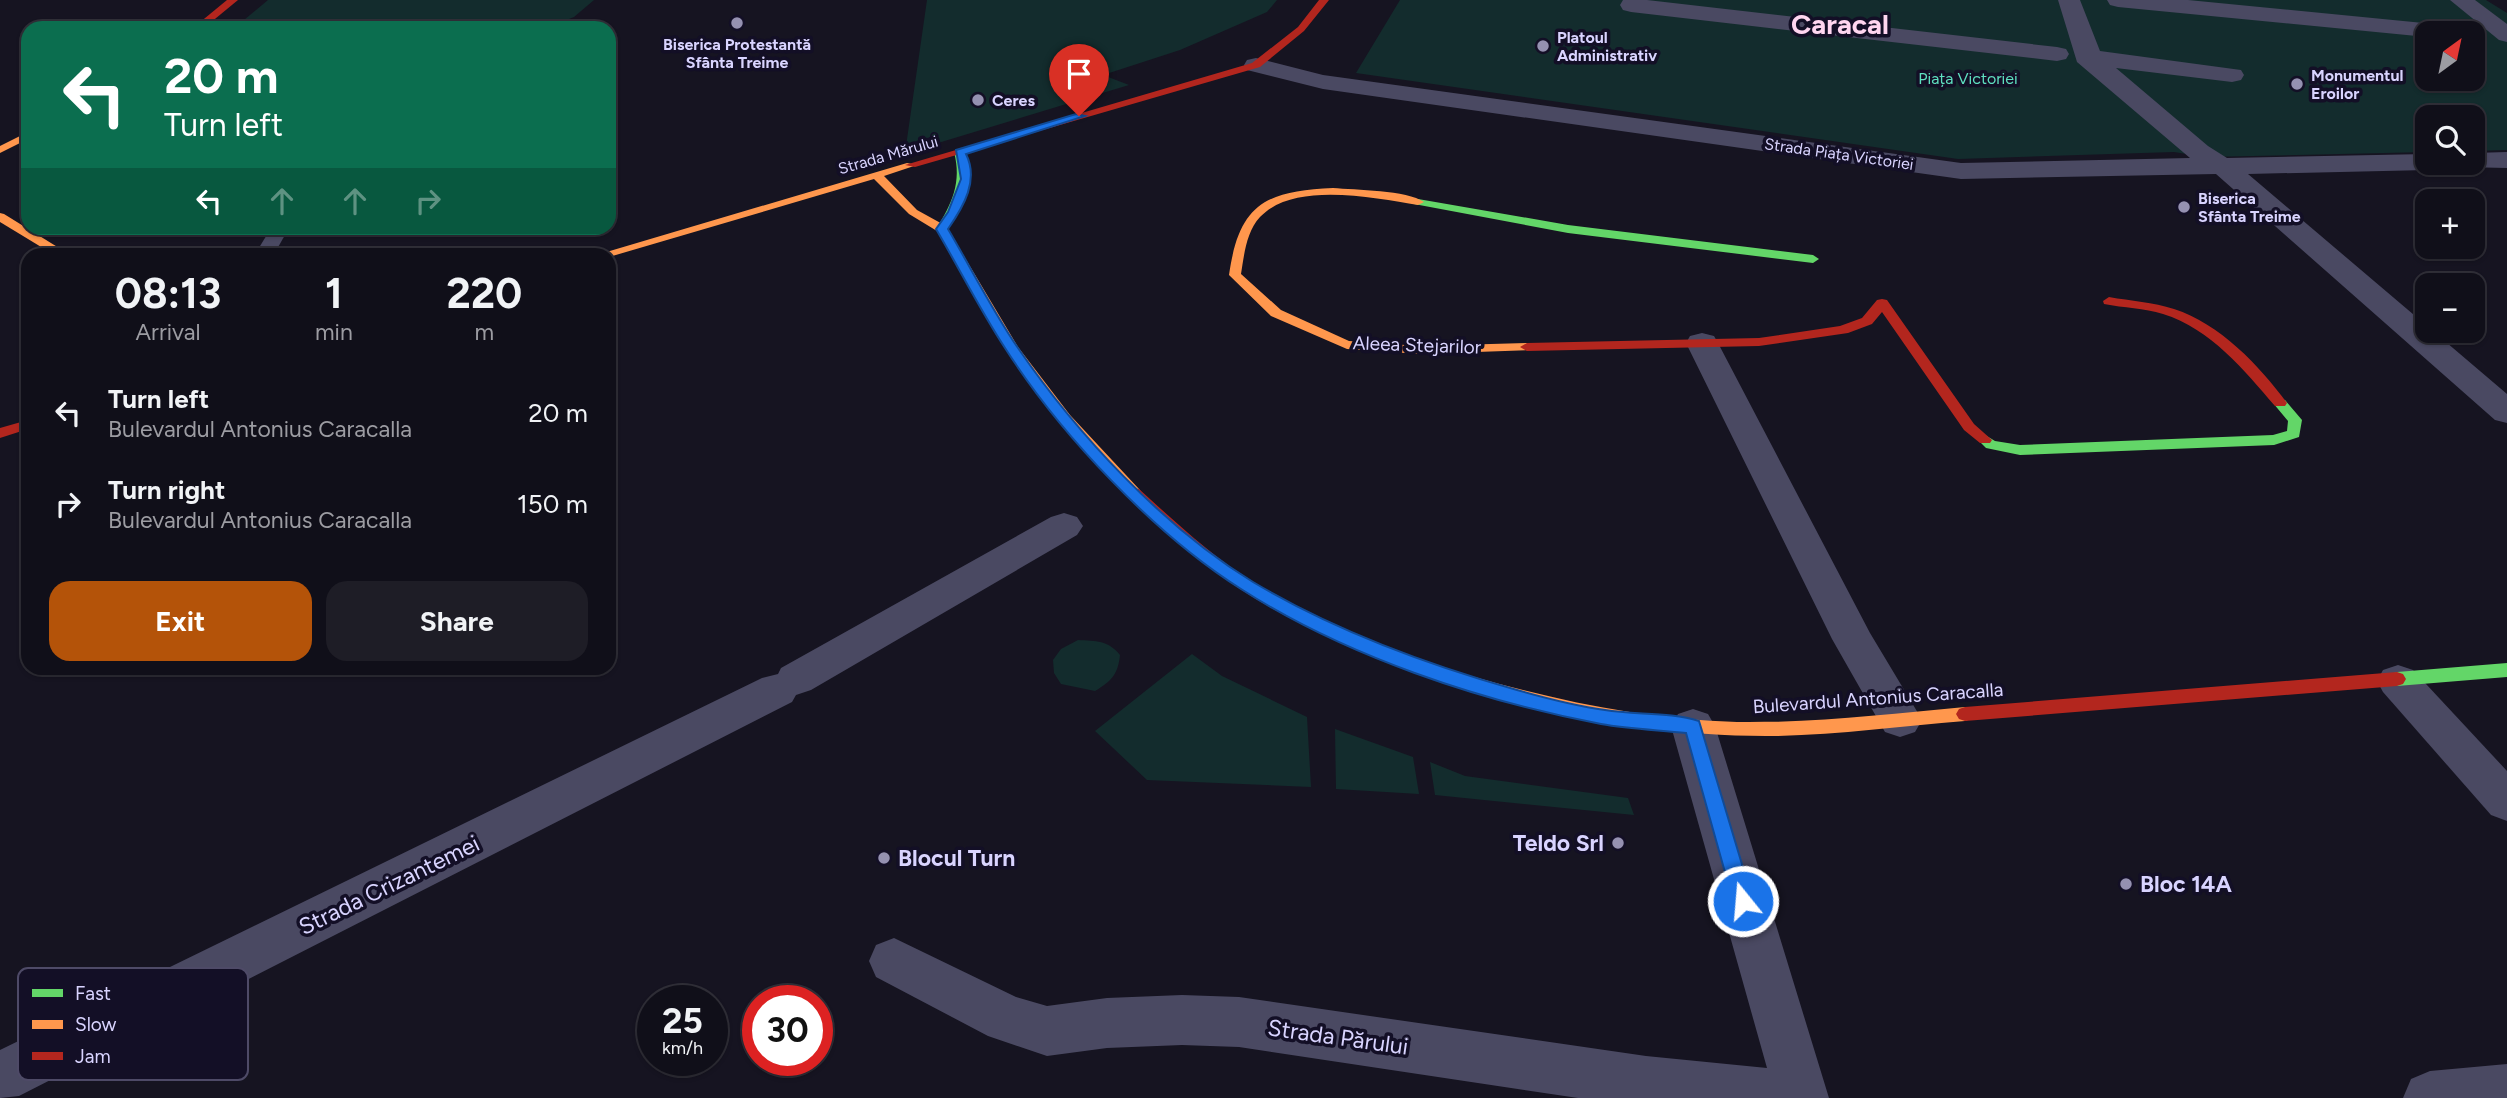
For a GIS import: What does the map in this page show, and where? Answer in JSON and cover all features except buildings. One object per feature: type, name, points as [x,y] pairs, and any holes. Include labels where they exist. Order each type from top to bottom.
[{"type":"main road","points":[[207,21],[233,0]]},
{"type":"main road","name":"Strada Mărului","points":[[616,251],[1256,65],[1301,29],[1324,0]]},
{"type":"main road","points":[[0,150],[21,139]]},
{"type":"main road","points":[[942,229],[954,212],[967,179],[966,165],[960,152]]},
{"type":"main road","name":"Bulevardul Antonius Caracalla","points":[[877,176],[913,212],[942,229],[1012,348],[1065,418],[1136,496],[1181,537],[1246,585],[1328,630],[1423,668],[1520,698],[1603,717],[1693,726],[1774,729],[2398,681],[2507,670]]},
{"type":"main road","name":"Aleea Stejarilor","points":[[1702,343],[1420,350],[1347,345],[1276,313],[1235,275],[1239,244],[1252,217],[1269,203],[1294,194],[1352,192],[1534,224],[1813,259]]},
{"type":"main road","points":[[0,217],[21,229]]},
{"type":"main road","points":[[30,235],[52,248]]},
{"type":"main road","points":[[1702,343],[1759,342],[1843,330],[1867,321],[1882,303],[1969,427],[1991,445],[2020,450],[2274,440],[2294,434],[2295,420],[2211,333],[2186,318],[2162,310],[2109,301]]},
{"type":"main road","points":[[0,433],[21,426]]},
{"type":"street","points":[[2069,0],[2074,56],[2197,152],[2224,167],[2507,412]]},
{"type":"street","points":[[2118,0],[2415,29]]},
{"type":"street","points":[[2461,0],[2507,36]]},
{"type":"street","points":[[1631,5],[2232,75]]},
{"type":"street","points":[[2485,35],[2507,36]]},
{"type":"street","name":"Strada Piața Victoriei","points":[[1256,65],[1324,82],[1961,171],[2415,162]]},
{"type":"street","points":[[2485,161],[2507,160]]},
{"type":"street","points":[[1702,343],[1853,639],[1900,720]]},
{"type":"street","name":"Strada Crizantemei","points":[[221,968],[792,682],[1064,526]]},
{"type":"street","points":[[2398,681],[2507,802]]},
{"type":"street","points":[[1693,726],[1802,1098]]},
{"type":"street","name":"Strada Părului","points":[[894,961],[1006,1020],[1046,1031],[1107,1023],[1169,1020],[1239,1023],[1646,1090],[1796,1098]]},
{"type":"street","name":"Strada Crizantemei","points":[[0,1077],[18,1068]]},
{"type":"street","points":[[2430,1098],[2507,1091]]},
{"type":"green space","points":[[268,0],[594,0],[574,17],[564,21],[244,20]]},
{"type":"green space","points":[[927,0],[1277,0],[1267,12],[1180,50],[1103,75],[1129,85],[905,153]]},
{"type":"green space","name":"Piața Victoriei","points":[[1400,0],[2486,0],[2507,13],[2507,150],[2485,151],[2485,105],[2415,105],[2415,152],[2205,157],[2174,152],[1958,159],[1356,73]]},
{"type":"green space","points":[[1078,640],[1106,644],[1120,655],[1113,676],[1095,691],[1061,684],[1054,673],[1053,660],[1061,649]]},
{"type":"green space","points":[[1192,654],[1222,676],[1307,717],[1311,787],[1147,780],[1095,731]]},
{"type":"green space","points":[[1335,729],[1413,757],[1419,794],[1336,789]]},
{"type":"green space","points":[[1430,762],[1465,776],[1628,798],[1634,815],[1435,795]]},
{"type":"traffic: fast","points":[[942,229],[961,192],[964,173],[960,152]]},
{"type":"traffic: fast","points":[[1418,202],[1568,229],[1813,259]]},
{"type":"traffic: fast","points":[[1985,440],[1991,445],[2020,450],[2274,440],[2294,434],[2295,420],[2280,403]]},
{"type":"traffic: fast","points":[[2397,679],[2507,670]]},
{"type":"traffic: slow","points":[[0,150],[21,139]]},
{"type":"traffic: slow","points":[[616,251],[911,165]]},
{"type":"traffic: slow","points":[[877,176],[913,212],[942,229],[1012,348],[1065,418],[1134,493]]},
{"type":"traffic: slow","points":[[1418,202],[1333,192],[1289,196],[1270,203],[1256,214],[1247,228],[1235,275],[1276,313],[1347,345],[1420,350],[1527,347]]},
{"type":"traffic: slow","points":[[0,217],[21,229]]},
{"type":"traffic: slow","points":[[30,235],[52,248]]},
{"type":"traffic: slow","points":[[1471,683],[1583,711],[1697,727],[1798,728],[1965,714]]},
{"type":"traffic: jam","points":[[207,21],[233,0]]},
{"type":"traffic: jam","points":[[911,165],[1256,65],[1301,29],[1324,0]]},
{"type":"traffic: jam","points":[[2109,301],[2161,310],[2193,322],[2234,353],[2280,403]]},
{"type":"traffic: jam","points":[[1527,347],[1759,342],[1843,330],[1867,321],[1882,303],[1969,427],[1985,440]]},
{"type":"traffic: jam","points":[[0,433],[21,426]]},
{"type":"traffic: jam","points":[[1134,493],[1202,553],[1272,601],[1355,642],[1471,683]]},
{"type":"traffic: jam","points":[[1965,714],[2397,679]]},
{"type":"place","name":"Biserica Protestantă Sfânta Treime","points":[[737,23]]},
{"type":"place","name":"Platoul Administrativ","points":[[1543,46]]},
{"type":"place","name":"Monumentul Eroilor","points":[[2297,84]]},
{"type":"place","name":"Ceres","points":[[978,100]]},
{"type":"place","name":"Biserica Sfânta Treime","points":[[2184,207]]},
{"type":"place","name":"Teldo Srl","points":[[1618,843]]},
{"type":"place","name":"Blocul Turn","points":[[884,858]]},
{"type":"place","name":"Bloc 14A","points":[[2126,884]]},
{"type":"district","name":"Caracal","points":[[1840,24]]},
{"type":"route","points":[[1079,116],[960,152],[966,165],[967,179],[954,212],[942,229],[1012,348],[1065,418],[1118,479],[1181,537],[1246,585],[1328,630],[1423,668],[1520,698],[1603,717],[1693,726],[1743,901]]}]
